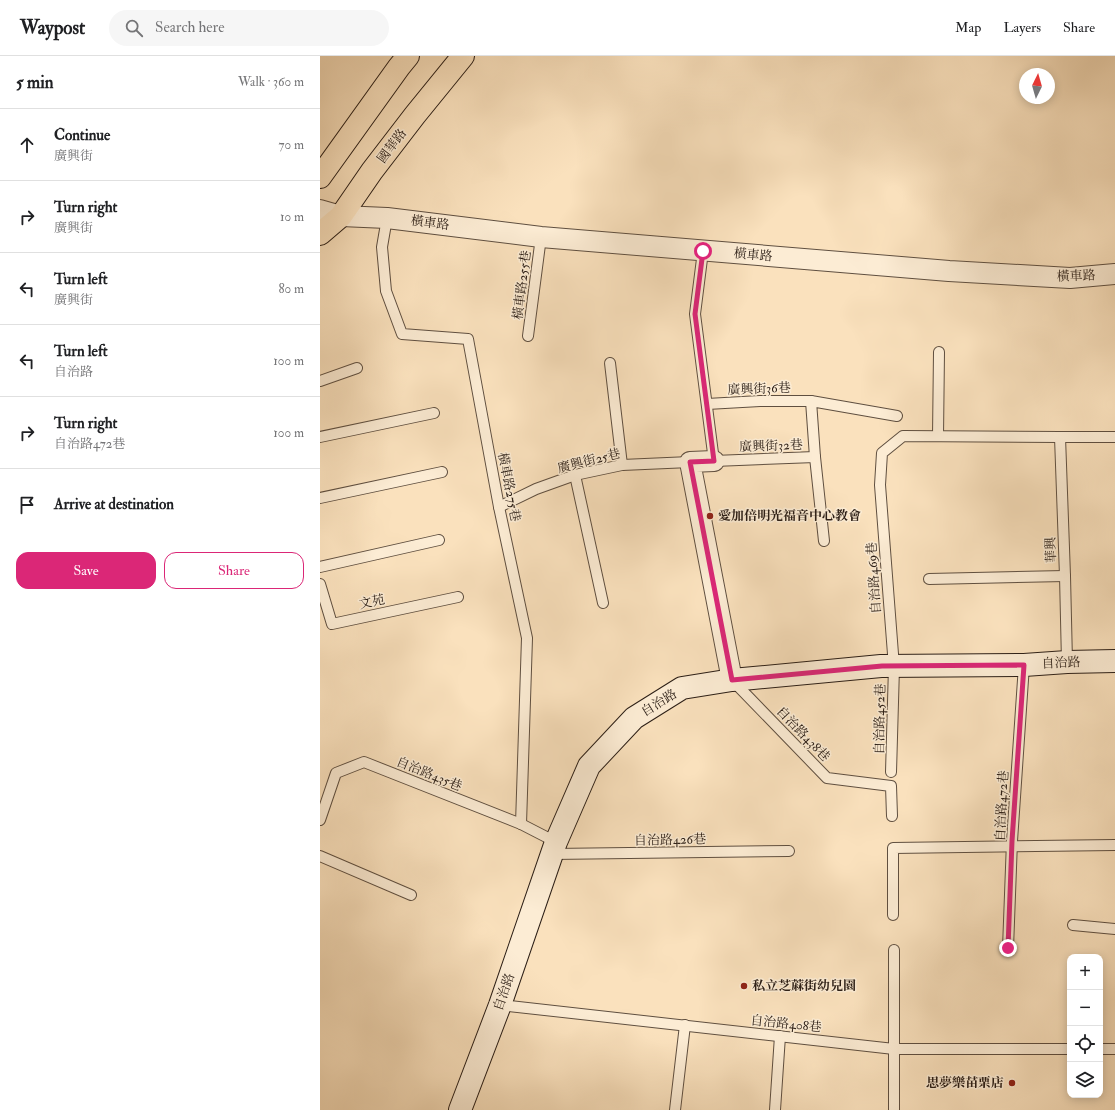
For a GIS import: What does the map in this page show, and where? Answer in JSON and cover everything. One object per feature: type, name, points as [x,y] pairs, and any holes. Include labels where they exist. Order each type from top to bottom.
[{"type":"main road","points":[[320,177],[408,56]]},
{"type":"main road","name":"國華路","points":[[320,234],[341,216],[381,159],[463,56]]},
{"type":"street","name":"橫車路","points":[[320,210],[341,216],[387,218],[541,237],[949,271],[1070,278],[1115,274]]},
{"type":"street","points":[[714,461],[690,462],[732,680]]},
{"type":"street","name":"自治路","points":[[460,1110],[500,1005],[554,848],[589,766],[634,718],[682,688],[732,680],[882,666],[1024,665],[1115,661]]},
{"type":"lane","name":"橫車路275巷","points":[[387,218],[382,247],[386,291],[402,334],[468,339],[499,507],[527,638],[521,824]]},
{"type":"lane","name":"橫車路255巷","points":[[528,336],[541,237]]},
{"type":"lane","points":[[703,251],[695,314],[714,461]]},
{"type":"lane","points":[[940,352],[938,436],[1115,437]]},
{"type":"lane","points":[[610,363],[622,465]]},
{"type":"lane","points":[[320,381],[357,368]]},
{"type":"lane","name":"廣興街36巷","points":[[707,404],[760,401],[811,401],[897,416]]},
{"type":"lane","points":[[811,401],[815,457]]},
{"type":"lane","points":[[320,437],[434,413]]},
{"type":"lane","name":"自治路469巷","points":[[894,667],[880,485],[882,453],[903,436],[938,436]]},
{"type":"lane","name":"華興","points":[[1060,437],[1065,576],[1066,662]]},
{"type":"lane","name":"廣興街32巷","points":[[714,461],[815,457],[824,541]]},
{"type":"lane","name":"廣興街25巷","points":[[499,507],[536,489],[575,475],[622,465],[690,462]]},
{"type":"lane","points":[[320,498],[442,472]]},
{"type":"lane","points":[[575,475],[603,603]]},
{"type":"lane","points":[[320,567],[439,540]]},
{"type":"lane","points":[[929,579],[1065,576]]},
{"type":"lane","name":"文苑","points":[[320,584],[332,624],[458,597]]},
{"type":"lane","name":"自治路472巷","points":[[1008,948],[1024,665]]},
{"type":"lane","name":"自治路452巷","points":[[891,772],[894,667]]},
{"type":"lane","name":"自治路438巷","points":[[732,680],[827,778],[891,786],[892,816]]},
{"type":"lane","name":"自治路435巷","points":[[320,820],[336,773],[364,762],[521,824],[554,848]]},
{"type":"lane","points":[[893,915],[892,848],[1013,845],[1115,845]]},
{"type":"lane","name":"自治路426巷","points":[[554,848],[789,851]]},
{"type":"lane","points":[[320,856],[411,896]]},
{"type":"lane","points":[[1073,925],[1115,929]]},
{"type":"lane","points":[[894,950],[894,1110]]},
{"type":"lane","name":"自治路408巷","points":[[500,1005],[894,1049],[1067,1049]]},
{"type":"lane","points":[[675,1110],[685,1025]]},
{"type":"lane","points":[[775,1110],[780,1036]]},
{"type":"lane","points":[[1103,1049],[1115,1049]]},
{"type":"place","name":"愛加倍明光福音中心教會","points":[[710,516]]},
{"type":"place","name":"私立芝蔴街幼兒園","points":[[744,986]]},
{"type":"place","name":"思夢樂苗栗店","points":[[1012,1083]]},
{"type":"route","points":[[703,251],[695,314],[714,461],[690,462],[732,680],[882,666],[1024,665],[1012,841],[1008,948]]}]
